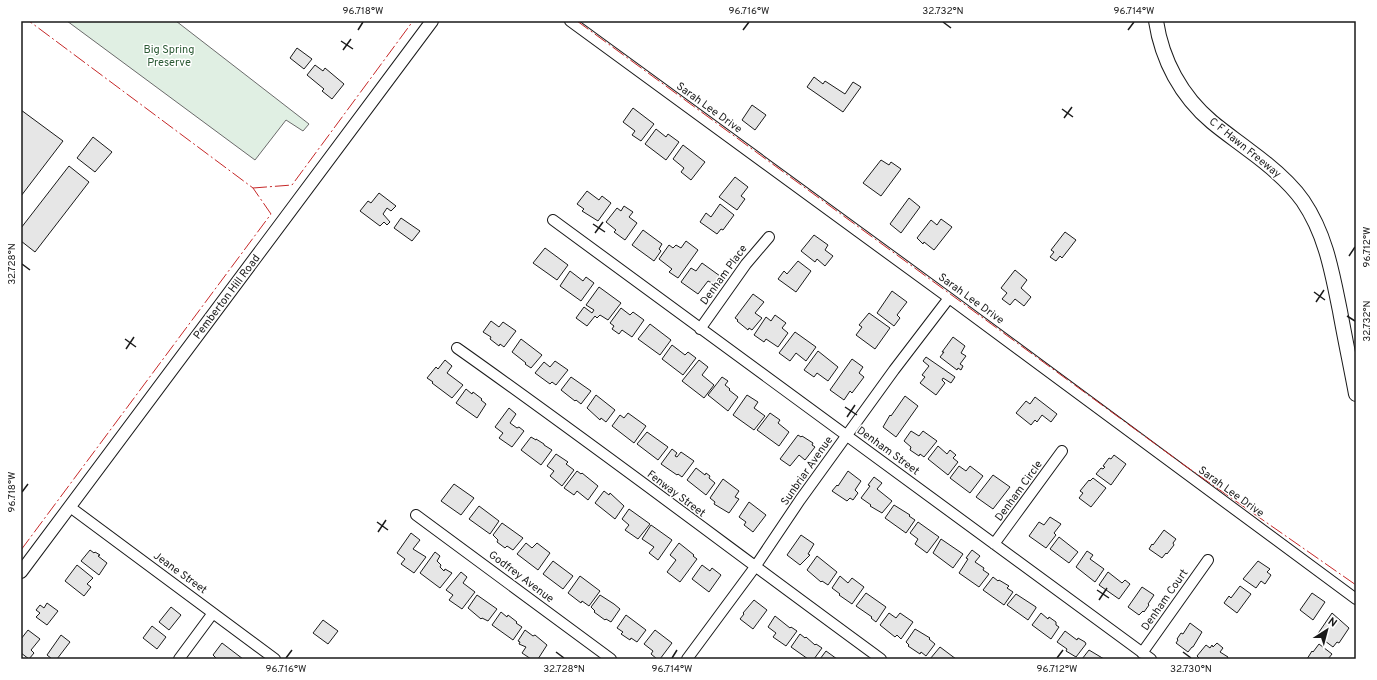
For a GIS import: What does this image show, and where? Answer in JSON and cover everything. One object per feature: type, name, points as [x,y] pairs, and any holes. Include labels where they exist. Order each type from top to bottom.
[{"type":"main road","name":"C F Hawn Freeway","points":[[1156,21],[1167,64],[1180,86],[1194,105],[1212,122],[1262,160],[1284,180],[1302,200],[1320,231],[1330,264],[1356,394]]},
{"type":"street","name":"Pemberton Hill Road","points":[[21,572],[432,21]]},
{"type":"street","name":"Sarah Lee Drive","points":[[570,21],[949,298],[1356,599]]},
{"type":"street","name":"Denham Street","points":[[553,220],[1146,656]]},
{"type":"street","name":"Denham Place","points":[[700,329],[746,264],[769,236]]},
{"type":"street","name":"Sunbriar Avenue","points":[[687,659],[755,567],[894,370],[949,298]]},
{"type":"street","name":"Fenway Street","points":[[457,348],[881,659]]},
{"type":"street","name":"Denham Circle","points":[[994,544],[1062,451]]},
{"type":"street","name":"Jeane Street","points":[[70,507],[275,659]]},
{"type":"street","name":"Godfrey Avenue","points":[[416,515],[611,659]]},
{"type":"street","name":"Denham Court","points":[[1146,656],[1208,560]]},
{"type":"street","points":[[179,659],[213,613]]},
{"type":"green space","name":"Big Spring Preserve","points":[[67,21],[176,21],[309,124],[303,131],[286,120],[255,160]]},
{"type":"building","points":[[297,48],[312,59],[304,69],[290,58]]},
{"type":"building","points":[[315,65],[323,71],[325,68],[344,84],[332,99],[322,91],[324,89],[307,75]]},
{"type":"building","points":[[814,77],[823,84],[825,81],[845,94],[853,82],[861,87],[843,112],[807,87]]},
{"type":"building","points":[[752,105],[766,115],[755,130],[742,120]]},
{"type":"building","points":[[633,108],[654,124],[641,141],[632,135],[635,131],[623,122]]},
{"type":"building","points":[[21,110],[63,141],[21,196]]},
{"type":"building","points":[[656,129],[666,137],[668,134],[679,142],[666,160],[645,144]]},
{"type":"building","points":[[93,137],[112,152],[95,172],[77,158]]},
{"type":"building","points":[[683,145],[705,162],[691,180],[681,172],[684,168],[673,159]]},
{"type":"building","points":[[881,160],[889,165],[891,162],[901,169],[881,196],[863,183]]},
{"type":"building","points":[[69,166],[89,182],[35,252],[21,241],[21,228]]},
{"type":"building","points":[[735,177],[748,187],[741,196],[745,199],[737,210],[719,197]]},
{"type":"building","points":[[587,191],[599,200],[602,196],[611,203],[598,221],[582,211],[584,209],[577,204]]},
{"type":"building","points":[[379,193],[396,206],[391,211],[387,208],[383,214],[390,222],[387,225],[384,222],[380,226],[360,211],[368,201],[371,203]]},
{"type":"building","points":[[909,198],[920,207],[901,233],[890,224]]},
{"type":"building","points":[[720,204],[734,215],[723,230],[721,229],[717,234],[700,222],[706,213],[711,217]]},
{"type":"building","points":[[624,206],[633,212],[629,217],[637,223],[625,240],[614,232],[616,230],[606,222],[617,208],[621,211]]},
{"type":"building","points":[[401,218],[420,231],[412,241],[394,228]]},
{"type":"building","points":[[941,219],[952,227],[934,250],[924,242],[923,244],[917,238],[931,220],[937,225]]},
{"type":"building","points":[[643,230],[662,244],[659,249],[661,251],[654,261],[632,245]]},
{"type":"building","points":[[1065,232],[1076,240],[1062,258],[1060,256],[1056,261],[1050,257],[1054,252],[1051,250]]},
{"type":"building","points":[[814,235],[828,245],[825,250],[833,256],[825,266],[817,259],[815,262],[801,251]]},
{"type":"building","points":[[686,241],[698,250],[678,278],[669,272],[672,269],[659,259],[669,245],[673,248],[676,245],[681,248]]},
{"type":"building","points":[[545,248],[568,265],[557,280],[533,263]]},
{"type":"building","points":[[798,261],[811,271],[796,292],[778,279],[784,271],[787,274]]},
{"type":"building","points":[[702,263],[720,276],[714,284],[708,281],[698,294],[681,282],[691,268],[696,271]]},
{"type":"building","points":[[1015,270],[1027,280],[1021,288],[1031,297],[1024,306],[1015,299],[1010,305],[1002,299],[1007,293],[1001,288]]},
{"type":"building","points":[[570,271],[583,281],[586,277],[594,283],[581,301],[560,286]]},
{"type":"building","points":[[599,287],[621,303],[608,320],[600,315],[597,318],[595,316],[587,326],[576,318],[584,307],[592,313],[594,310],[586,305]]},
{"type":"building","points":[[892,291],[907,302],[897,315],[900,318],[894,326],[877,313]]},
{"type":"building","points":[[753,294],[764,302],[755,313],[762,318],[752,330],[749,328],[748,330],[735,318]]},
{"type":"building","points":[[621,308],[630,315],[633,312],[644,320],[632,337],[622,330],[619,334],[612,329],[614,326],[610,323]]},
{"type":"building","points":[[869,313],[890,328],[875,349],[856,335],[862,327],[859,325]]},
{"type":"building","points":[[775,315],[786,323],[782,328],[788,333],[778,347],[766,339],[764,342],[754,335],[766,317],[771,321]]},
{"type":"building","points":[[491,321],[499,327],[503,322],[516,331],[504,347],[500,344],[499,346],[490,339],[491,337],[483,332]]},
{"type":"building","points":[[650,324],[671,340],[660,355],[638,339]]},
{"type":"building","points":[[795,332],[816,347],[806,361],[796,353],[790,361],[779,353]]},
{"type":"building","points":[[953,337],[965,346],[961,353],[966,356],[960,364],[963,366],[961,370],[958,368],[957,370],[940,357]]},
{"type":"building","points":[[521,339],[542,355],[531,368],[512,352]]},
{"type":"building","points":[[672,345],[685,355],[688,352],[696,358],[683,375],[662,359]]},
{"type":"building","points":[[818,351],[838,367],[828,381],[817,373],[814,377],[804,370]]},
{"type":"building","points":[[926,357],[955,377],[951,383],[943,378],[942,380],[945,383],[936,395],[920,383],[925,377],[922,375],[929,366],[923,361]]},
{"type":"building","points":[[852,359],[863,367],[859,373],[864,377],[852,393],[850,391],[844,400],[830,390]]},
{"type":"building","points":[[445,360],[452,366],[447,373],[463,385],[452,398],[427,378],[436,367],[438,369]]},
{"type":"building","points":[[699,360],[708,367],[702,375],[714,385],[704,398],[682,381]]},
{"type":"building","points":[[555,361],[568,370],[556,385],[552,382],[550,384],[535,373],[544,362],[550,367]]},
{"type":"building","points":[[571,377],[591,391],[581,404],[561,390]]},
{"type":"building","points":[[722,377],[728,381],[725,385],[730,389],[729,390],[738,397],[728,411],[708,395]]},
{"type":"building","points":[[466,389],[472,394],[473,392],[486,404],[477,418],[456,403]]},
{"type":"building","points":[[596,395],[615,410],[606,422],[601,418],[600,420],[587,408]]},
{"type":"building","points":[[747,395],[758,402],[754,408],[765,416],[754,430],[733,415]]},
{"type":"building","points":[[905,396],[918,406],[896,437],[883,427],[890,415],[891,416]]},
{"type":"building","points":[[1035,397],[1057,414],[1051,422],[1042,415],[1037,422],[1035,420],[1031,425],[1016,413],[1026,401],[1030,404]]},
{"type":"building","points":[[509,408],[516,414],[510,423],[524,431],[512,447],[499,438],[503,433],[495,427]]},
{"type":"building","points":[[628,413],[646,426],[634,443],[612,426],[620,415],[624,418]]},
{"type":"building","points":[[770,413],[780,420],[778,423],[789,432],[779,446],[757,430]]},
{"type":"building","points":[[911,431],[919,436],[923,431],[937,441],[924,457],[920,454],[919,456],[910,450],[911,447],[904,441]]},
{"type":"building","points":[[647,432],[668,447],[658,460],[637,444]]},
{"type":"building","points":[[798,435],[813,443],[812,445],[815,447],[805,460],[799,455],[790,466],[780,459]]},
{"type":"building","points":[[531,437],[552,450],[541,465],[521,450]]},
{"type":"building","points":[[938,446],[947,454],[950,450],[956,455],[953,458],[958,462],[948,475],[928,459]]},
{"type":"building","points":[[672,449],[677,453],[675,456],[677,457],[681,452],[694,461],[682,477],[661,464]]},
{"type":"building","points":[[556,454],[568,462],[566,464],[574,470],[562,486],[550,476],[554,471],[547,466]]},
{"type":"building","points":[[1114,455],[1126,464],[1111,485],[1096,474],[1101,468],[1103,469],[1105,467],[1103,466],[1109,458],[1111,459]]},
{"type":"building","points":[[959,466],[966,471],[970,466],[983,476],[970,493],[950,478]]},
{"type":"building","points":[[696,468],[705,475],[706,473],[710,476],[709,478],[715,483],[706,495],[687,480]]},
{"type":"building","points":[[577,471],[581,474],[582,473],[598,486],[588,500],[577,491],[574,495],[564,488]]},
{"type":"building","points":[[848,471],[861,481],[855,490],[858,493],[853,500],[850,498],[847,501],[832,491],[837,485],[838,486]]},
{"type":"building","points":[[993,475],[1010,487],[993,509],[976,497]]},
{"type":"building","points":[[874,477],[882,483],[877,489],[892,501],[882,513],[870,506],[871,505],[861,498],[870,486],[868,485]]},
{"type":"building","points":[[1093,478],[1106,488],[1091,507],[1079,498],[1083,493],[1080,491],[1089,480],[1090,481]]},
{"type":"building","points":[[723,479],[739,491],[735,497],[739,499],[729,513],[714,504],[715,502],[710,498]]},
{"type":"building","points":[[454,484],[474,498],[461,515],[441,501]]},
{"type":"building","points":[[604,491],[609,495],[610,493],[624,506],[615,519],[595,503]]},
{"type":"building","points":[[749,502],[766,515],[753,532],[744,525],[746,522],[739,517]]},
{"type":"building","points":[[894,505],[915,520],[906,533],[885,518]]},
{"type":"building","points":[[479,506],[499,521],[490,534],[469,519]]},
{"type":"building","points":[[629,509],[650,524],[638,539],[625,530],[629,525],[622,519]]},
{"type":"building","points":[[1050,517],[1061,524],[1054,533],[1056,535],[1046,548],[1029,536],[1039,522],[1044,525]]},
{"type":"building","points":[[918,522],[939,537],[927,553],[915,544],[918,539],[910,533]]},
{"type":"building","points":[[502,523],[523,538],[513,550],[507,546],[505,548],[497,542],[498,540],[493,535]]},
{"type":"building","points":[[651,525],[672,540],[658,560],[649,553],[654,547],[642,539]]},
{"type":"building","points":[[1164,530],[1176,539],[1173,543],[1174,545],[1162,558],[1149,549]]},
{"type":"building","points":[[411,533],[420,540],[413,549],[426,557],[414,573],[401,564],[405,559],[397,553]]},
{"type":"building","points":[[801,535],[814,544],[808,554],[810,555],[800,565],[787,555]]},
{"type":"building","points":[[1059,537],[1078,552],[1069,563],[1050,549]]},
{"type":"building","points":[[941,539],[963,554],[953,568],[933,553]]},
{"type":"building","points":[[526,543],[532,548],[537,543],[550,553],[538,570],[517,554]]},
{"type":"building","points":[[679,543],[697,559],[680,582],[667,572],[676,560],[670,555]]},
{"type":"building","points":[[90,550],[100,555],[98,556],[107,563],[99,575],[81,561]]},
{"type":"building","points":[[972,550],[980,556],[975,562],[984,568],[983,570],[989,574],[979,587],[959,573],[968,559],[966,558]]},
{"type":"building","points":[[1087,551],[1093,555],[1090,559],[1104,569],[1095,582],[1076,567]]},
{"type":"building","points":[[435,552],[440,556],[437,561],[441,565],[440,567],[444,571],[445,569],[452,573],[440,588],[420,573]]},
{"type":"building","points":[[817,556],[837,572],[828,585],[822,581],[821,582],[807,570]]},
{"type":"building","points":[[553,561],[573,576],[563,589],[543,574]]},
{"type":"building","points":[[1258,561],[1270,569],[1267,572],[1271,575],[1265,584],[1261,581],[1256,588],[1243,579]]},
{"type":"building","points":[[77,565],[93,578],[87,584],[91,587],[84,596],[65,581]]},
{"type":"building","points":[[702,565],[710,571],[712,568],[721,575],[709,592],[692,579]]},
{"type":"building","points":[[461,572],[467,577],[463,583],[475,592],[462,609],[449,600],[453,595],[446,590]]},
{"type":"building","points":[[1108,572],[1122,583],[1125,580],[1130,584],[1119,599],[1099,585]]},
{"type":"building","points":[[580,576],[600,591],[589,606],[582,601],[581,603],[568,593]]},
{"type":"building","points":[[840,576],[848,583],[852,578],[864,587],[852,604],[832,588]]},
{"type":"building","points":[[993,577],[1009,586],[1007,588],[1013,592],[1004,605],[983,590]]},
{"type":"building","points":[[1240,586],[1251,594],[1237,613],[1224,603],[1229,596],[1231,598]]},
{"type":"building","points":[[1142,587],[1154,595],[1144,612],[1143,611],[1139,615],[1128,607]]},
{"type":"building","points":[[866,593],[886,607],[876,622],[871,618],[872,617],[856,606]]},
{"type":"building","points":[[1312,593],[1325,602],[1313,620],[1300,610]]},
{"type":"building","points":[[1016,594],[1036,607],[1028,620],[1007,605]]},
{"type":"building","points":[[477,595],[497,609],[488,621],[482,618],[481,619],[468,608]]},
{"type":"building","points":[[600,595],[620,609],[611,622],[606,619],[605,620],[594,612],[595,611],[591,607]]},
{"type":"building","points":[[754,600],[767,610],[753,629],[740,619]]},
{"type":"building","points":[[47,603],[58,611],[47,625],[36,617],[40,613],[36,610],[40,605],[44,608]]},
{"type":"building","points":[[171,607],[181,615],[169,630],[159,622]]},
{"type":"building","points":[[501,612],[507,617],[508,615],[522,627],[513,640],[492,625]]},
{"type":"building","points":[[889,613],[896,618],[900,613],[913,622],[901,639],[897,635],[895,637],[880,625]]},
{"type":"building","points":[[1041,613],[1048,619],[1049,617],[1056,622],[1056,625],[1059,627],[1051,639],[1032,625]]},
{"type":"building","points":[[1332,613],[1349,628],[1339,643],[1337,642],[1333,647],[1317,635]]},
{"type":"building","points":[[626,615],[646,630],[637,642],[631,638],[630,640],[621,634],[623,632],[617,628]]},
{"type":"building","points":[[775,616],[790,628],[791,627],[797,631],[786,646],[773,637],[776,633],[768,627]]},
{"type":"building","points":[[323,620],[338,631],[328,644],[313,633]]},
{"type":"building","points":[[1190,623],[1202,632],[1193,647],[1188,652],[1176,643],[1181,633],[1183,634]]},
{"type":"building","points":[[152,626],[166,637],[157,649],[143,638]]},
{"type":"building","points":[[915,629],[930,638],[929,639],[935,644],[926,656],[908,646],[909,645],[906,642]]},
{"type":"building","points":[[28,630],[40,639],[31,650],[34,653],[29,659],[21,653],[21,639]]},
{"type":"building","points":[[525,630],[533,636],[535,635],[547,645],[538,659],[531,659],[522,653],[526,647],[519,644],[520,642],[518,641]]},
{"type":"building","points":[[655,630],[672,643],[660,659],[657,659],[651,654],[653,651],[644,644]]},
{"type":"building","points":[[1065,631],[1077,640],[1078,638],[1086,644],[1076,657],[1066,651],[1067,649],[1057,642]]},
{"type":"building","points":[[800,634],[815,645],[816,644],[822,648],[814,659],[808,659],[791,647]]},
{"type":"building","points":[[61,635],[70,642],[57,659],[52,659],[47,655]]},
{"type":"building","points":[[222,643],[243,659],[217,659],[213,655]]},
{"type":"building","points":[[1217,643],[1223,648],[1220,652],[1228,657],[1227,659],[1200,659],[1197,656],[1206,645],[1210,648],[1212,645],[1213,647]]},
{"type":"building","points":[[1319,644],[1332,654],[1328,659],[1307,659],[1312,651],[1313,652]]},
{"type":"building","points":[[940,647],[956,659],[930,659]]},
{"type":"building","points":[[1089,650],[1104,659],[1082,659]]},
{"type":"building","points":[[826,651],[837,659],[820,659]]},
{"type":"power","points":[[21,550],[271,214],[253,188],[29,21]]},
{"type":"power","points":[[253,188],[292,185],[413,21]]},
{"type":"power","points":[[577,21],[1184,465],[1356,585]]}]
